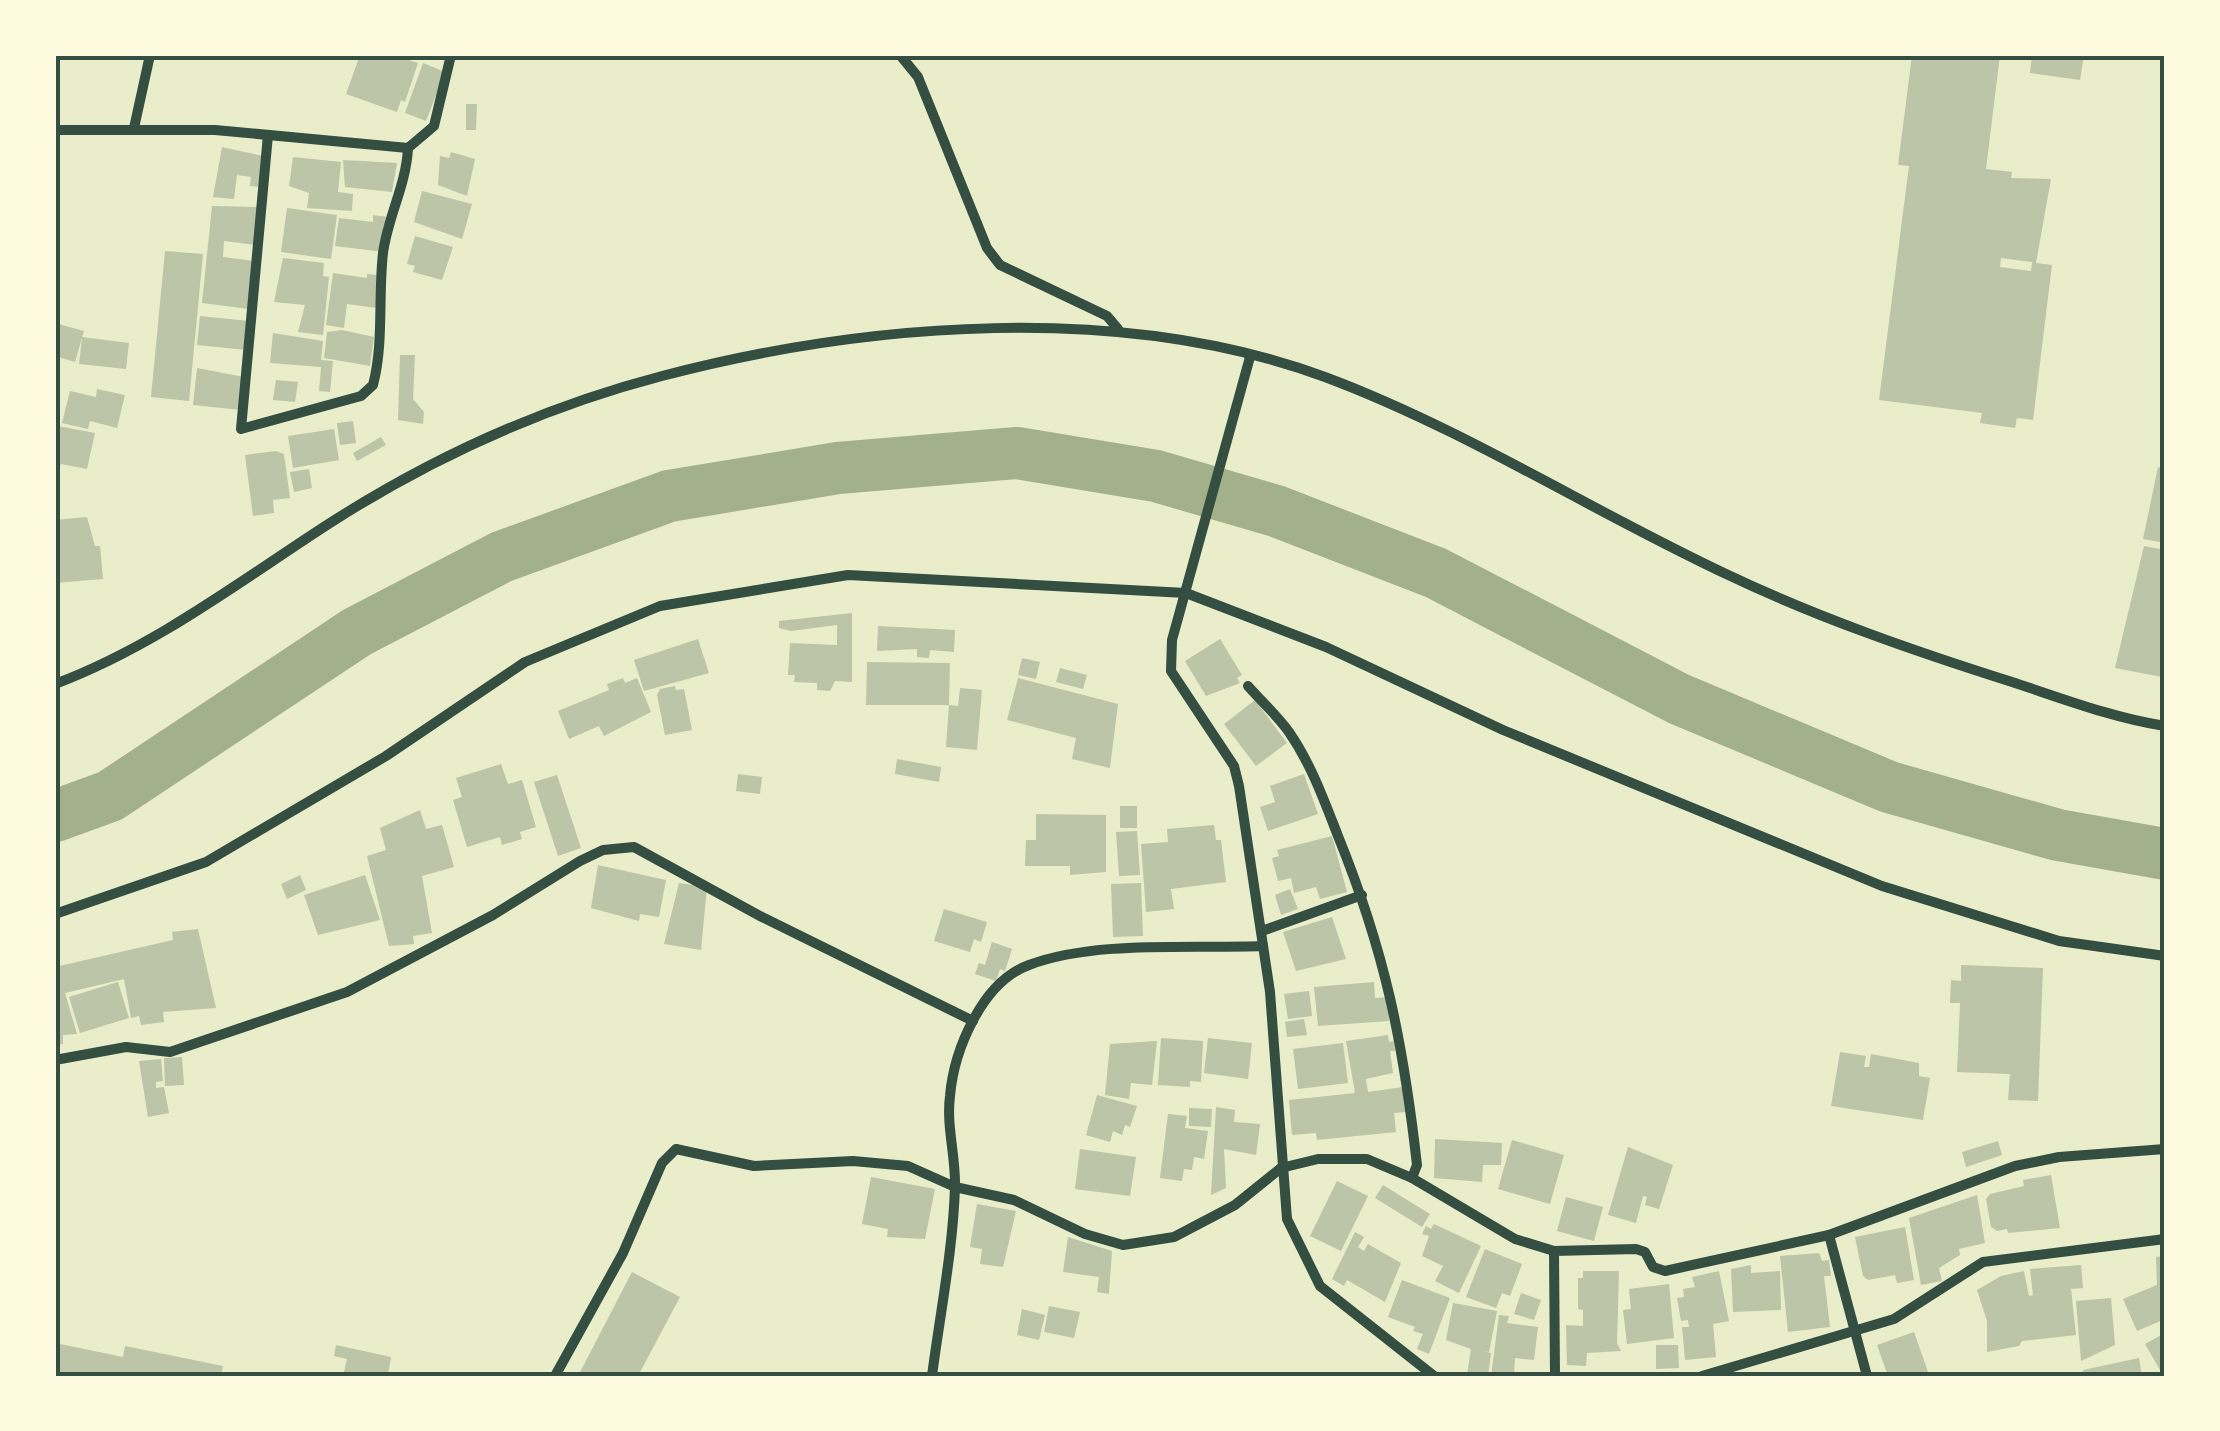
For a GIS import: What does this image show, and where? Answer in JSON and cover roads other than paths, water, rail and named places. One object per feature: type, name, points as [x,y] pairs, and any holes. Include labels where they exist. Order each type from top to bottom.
[{"type":"street","points":[[134,128],[150,55]]},
{"type":"street","points":[[55,130],[134,128],[408,148],[434,126],[451,55]]},
{"type":"street","points":[[900,55],[918,77],[987,248],[1000,266],[1107,316],[1118,329]]},
{"type":"street","points":[[268,135],[241,430],[361,396],[372,385],[385,244],[406,178],[408,148]]},
{"type":"street","points":[[55,684],[111,663],[165,632],[414,472],[477,439],[575,403],[661,376],[776,351],[871,338],[977,328],[1118,329],[1339,383],[1460,437],[1726,575],[1912,650],[2165,726]]},
{"type":"street","points":[[1250,360],[1172,640],[1170,671],[1234,766],[1262,931],[1288,1220],[1320,1286],[1434,1376]]},
{"type":"street","points":[[55,914],[206,862],[386,756],[525,662],[660,606],[848,575],[1186,593],[1326,647],[1503,730],[1882,886],[2059,940],[2165,956]]},
{"type":"street","points":[[1248,686],[1288,730],[1312,772],[1362,895],[1389,978],[1405,1060],[1417,1165],[1412,1178]]},
{"type":"street","points":[[55,1060],[126,1047],[170,1052],[347,992],[592,856],[634,847],[762,917],[973,1021]]},
{"type":"street","points":[[1262,931],[1362,895]]},
{"type":"street","points":[[932,1376],[955,1187],[949,1098],[957,1058],[973,1021],[995,990],[1024,966],[1062,955],[1263,946]]},
{"type":"street","points":[[555,1376],[622,1253],[662,1163],[676,1149],[754,1166],[854,1161],[908,1166],[955,1187],[1014,1200],[1085,1234],[1123,1245],[1174,1237],[1235,1205],[1281,1168],[1318,1159],[1367,1159],[1412,1178],[1516,1239],[1554,1251],[1636,1249],[1645,1252],[1653,1267],[1665,1271],[1830,1235],[2015,1166],[2059,1157],[2165,1150]]},
{"type":"street","points":[[1830,1235],[1866,1376]]},
{"type":"street","points":[[1702,1376],[1894,1319],[1929,1301],[1984,1262],[2165,1239]]},
{"type":"street","points":[[1554,1251],[1555,1376]]},
{"type":"waterway","points":[[55,816],[110,796],[357,632],[501,557],[669,496],[838,468],[1017,453],[1156,476],[1276,511],[1436,573],[1679,699],[1889,787],[2058,835],[2165,854]]}]
